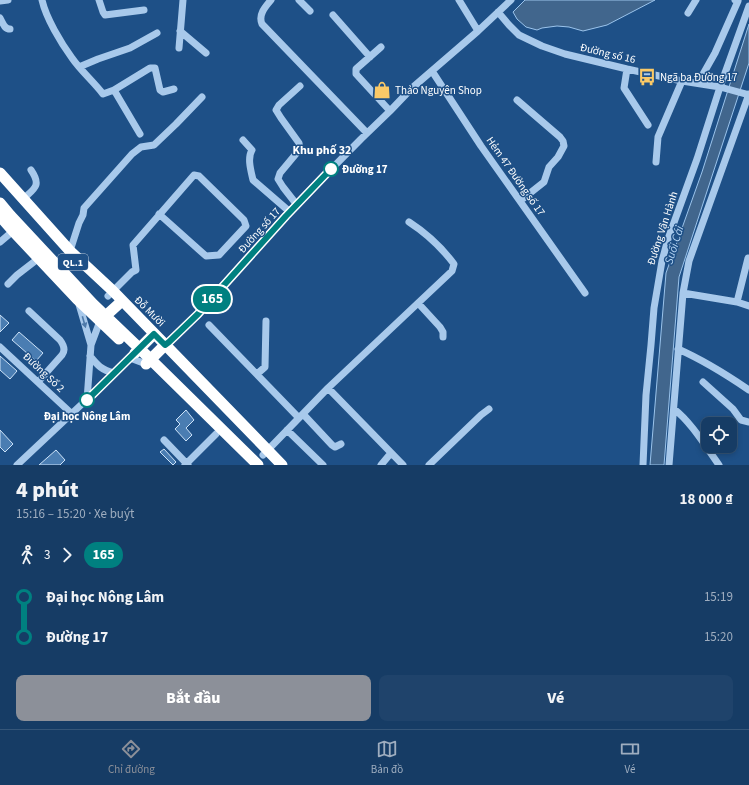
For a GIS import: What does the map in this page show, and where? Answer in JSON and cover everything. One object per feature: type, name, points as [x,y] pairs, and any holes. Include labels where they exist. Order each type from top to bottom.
[{"type":"highway","name":"Đỗ Mười","points":[[0,173],[70,251],[163,347],[263,457],[282,465]]},
{"type":"highway","name":"Đỗ Mười","points":[[0,183],[70,259],[110,294]]},
{"type":"highway","name":"Đỗ Mười","points":[[0,203],[93,304],[103,318],[134,353],[148,362],[273,465]]},
{"type":"highway","name":"Đỗ Mười","points":[[1,218],[77,299],[103,318]]},
{"type":"highway","points":[[103,318],[119,303]]},
{"type":"highway","points":[[134,353],[152,336]]},
{"type":"highway","points":[[148,362],[163,347]]},
{"type":"highway","name":"Đỗ Mười","points":[[148,362],[247,465]]},
{"type":"street","points":[[0,1],[8,0]]},
{"type":"street","points":[[42,0],[44,8],[57,36],[72,59],[103,94],[114,90],[150,68],[155,68],[160,90],[163,92],[174,89]]},
{"type":"street","points":[[99,0],[105,15],[144,10]]},
{"type":"street","points":[[179,48],[183,0]]},
{"type":"street","points":[[271,0],[263,11],[260,20],[262,24],[367,133]]},
{"type":"street","points":[[299,0],[310,11]]},
{"type":"street","points":[[459,0],[478,31]]},
{"type":"street","name":"Đường số 17","points":[[163,347],[198,314],[290,212],[412,88],[478,31],[511,0]]},
{"type":"street","points":[[688,13],[696,0]]},
{"type":"street","points":[[698,83],[716,53],[738,1],[735,0]]},
{"type":"street","name":"Đường Vận Hành","points":[[643,465],[646,395],[654,308],[662,261],[668,239],[723,87],[749,6]]},
{"type":"street","name":"Đường số 16","points":[[498,12],[509,26],[519,35],[542,46],[565,54],[627,69],[723,87],[747,94]]},
{"type":"street","points":[[333,15],[370,57]]},
{"type":"street","points":[[0,18],[5,28],[8,30],[10,29]]},
{"type":"street","points":[[180,31],[206,54]]},
{"type":"street","points":[[79,67],[98,58],[130,48],[157,33]]},
{"type":"street","points":[[381,47],[356,69],[356,74],[390,111]]},
{"type":"street","points":[[627,69],[624,88],[648,125]]},
{"type":"street","name":"Hẻm 47 Đường số 17","points":[[432,71],[481,146],[585,293]]},
{"type":"street","points":[[656,162],[658,137],[682,80]]},
{"type":"street","points":[[297,205],[283,188],[278,179],[280,173],[300,149],[299,143],[276,110],[279,105],[300,86]]},
{"type":"street","points":[[114,90],[140,134]]},
{"type":"street","points":[[669,465],[683,293],[689,261],[747,94]]},
{"type":"street","points":[[70,251],[83,215],[84,208],[132,154],[141,147],[154,145],[202,97]]},
{"type":"street","points":[[517,100],[560,137],[564,146],[558,157],[549,167],[544,182],[520,201]]},
{"type":"street","points":[[243,140],[252,150],[250,154],[251,173],[254,180],[290,212]]},
{"type":"street","points":[[23,199],[36,187],[37,183],[31,170]]},
{"type":"street","points":[[110,294],[132,272],[136,270],[133,245],[159,214],[194,175],[199,176],[244,220],[246,226],[219,255],[206,256],[159,214]]},
{"type":"street","points":[[263,457],[328,388],[452,271],[454,264],[446,254],[419,228],[409,222]]},
{"type":"street","points":[[0,242],[13,231]]},
{"type":"street","points":[[8,284],[39,258]]},
{"type":"street","points":[[736,302],[748,258]]},
{"type":"street","points":[[683,293],[736,302],[749,306]]},
{"type":"street","points":[[77,299],[90,346],[87,400]]},
{"type":"street","points":[[418,303],[440,326],[443,332],[443,337]]},
{"type":"street","points":[[29,311],[60,340],[63,344],[64,350],[62,355],[38,382]]},
{"type":"street","points":[[90,346],[103,318]]},
{"type":"street","points":[[257,374],[265,367],[266,321]]},
{"type":"street","points":[[209,325],[257,374],[332,446],[335,447],[341,444]]},
{"type":"street","name":"Đường Số 2","points":[[0,347],[72,414]]},
{"type":"street","points":[[678,349],[706,363],[749,390]]},
{"type":"street","points":[[18,465],[114,374],[134,353]]},
{"type":"street","points":[[90,356],[98,366],[105,371],[114,374]]},
{"type":"street","points":[[703,382],[733,409],[741,420],[749,422]]},
{"type":"street","points":[[328,388],[403,465]]},
{"type":"street","points":[[429,465],[481,415],[490,409]]},
{"type":"street","points":[[674,409],[687,422],[719,465]]},
{"type":"street","points":[[288,430],[323,465]]},
{"type":"street","points":[[164,440],[186,464],[216,434]]},
{"type":"street","points":[[381,465],[391,453]]},
{"type":"water","points":[[525,0],[655,0],[607,25],[583,31],[569,27],[557,26],[537,30],[526,27],[517,19],[513,12]]},
{"type":"water","points":[[749,24],[749,63],[679,277],[664,465],[650,465],[666,273],[702,172]]},
{"type":"building","points":[[0,315],[9,323],[0,332]]},
{"type":"building","points":[[19,332],[43,353],[36,361],[12,340]]},
{"type":"building","points":[[0,356],[17,371],[10,379],[0,370]]},
{"type":"building","points":[[186,410],[194,420],[186,428],[192,435],[186,441],[175,429],[180,424],[176,420]]},
{"type":"building","points":[[0,430],[13,444],[5,452],[0,447]]},
{"type":"building","points":[[164,449],[176,462],[173,465],[160,452]]},
{"type":"building","points":[[56,450],[65,460],[60,465],[39,465]]},
{"type":"bus line","name":"165","points":[[87,400],[154,334],[165,345],[169,342],[198,314],[286,216],[331,169]]},
{"type":"place","name":"Ngã ba Đường 17","points":[[647,77]]},
{"type":"place","name":"Thảo Nguyên Shop","points":[[382,90]]},
{"type":"place","name":"Đường 17","points":[[331,169]]},
{"type":"place","name":"Đại học Nông Lâm","points":[[87,400]]},
{"type":"district","name":"Khu phố 32","points":[[322,150]]},
{"type":"water label","name":"Suối Cái","points":[[674,245]]}]
